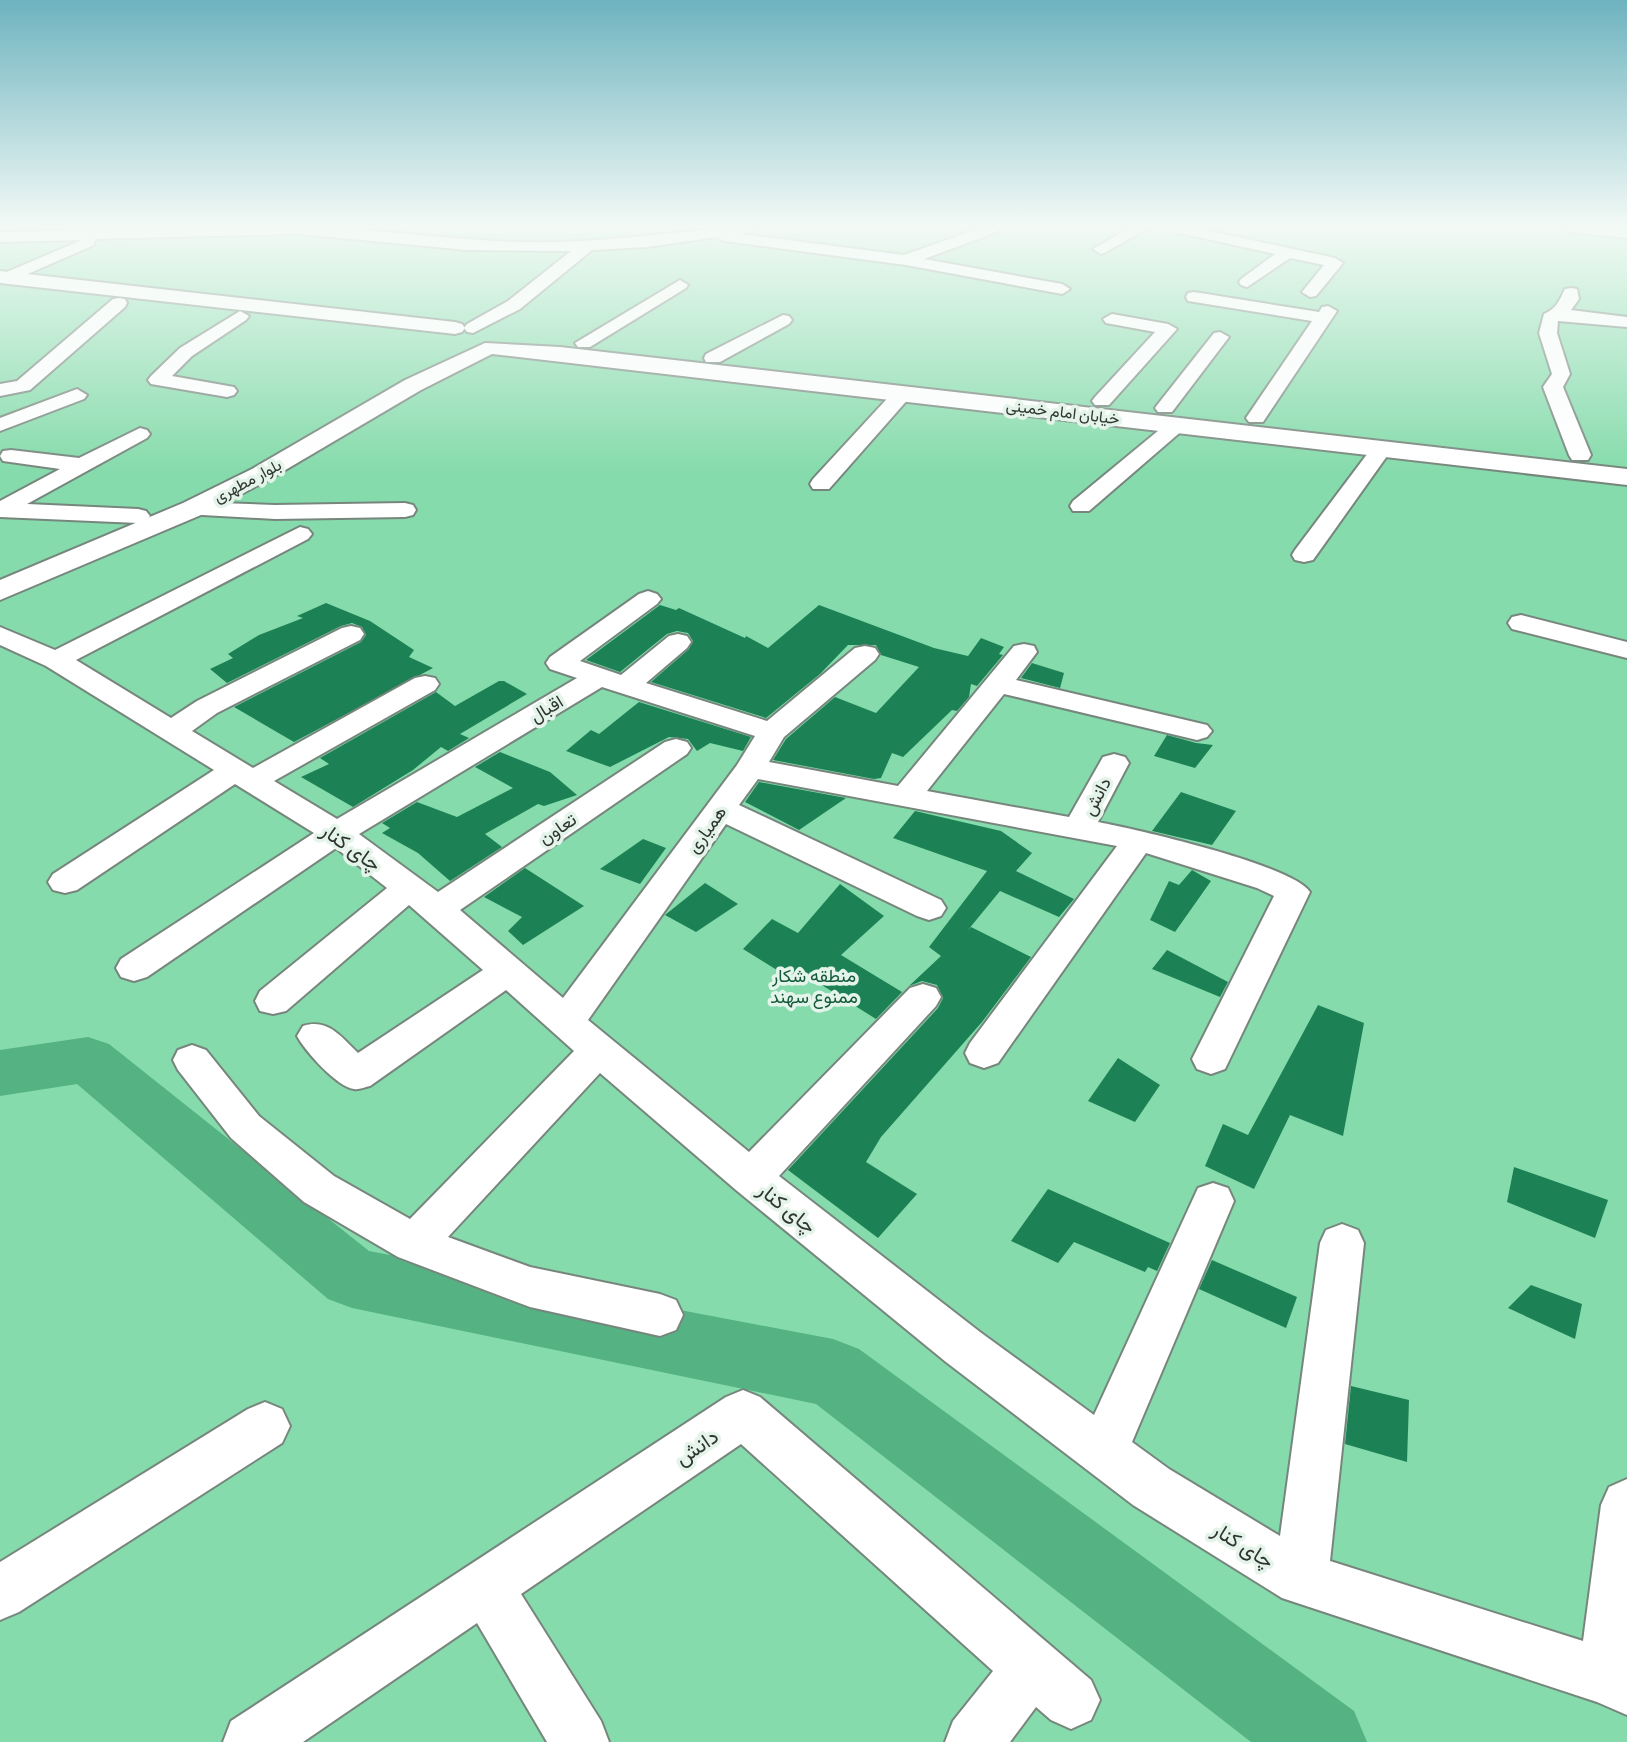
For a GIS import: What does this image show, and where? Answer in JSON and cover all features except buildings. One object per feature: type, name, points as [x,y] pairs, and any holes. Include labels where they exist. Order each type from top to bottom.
[{"type":"main road","name":"خیابان امام خمینی","points":[[178,309],[478,336]]},
{"type":"main road","name":"خیابان امام خمینی","points":[[247,309],[478,336],[903,393],[1171,416],[1256,418],[1627,460]]},
{"type":"main road","name":"بلوار مطهری","points":[[0,591],[192,509],[261,474],[413,385],[478,336]]},
{"type":"main road","name":"بلوار مطهری","points":[[0,573],[188,495],[256,460],[386,384],[478,336]]},
{"type":"main road","name":"خیابان امام خمینی","points":[[583,350],[713,358],[1102,401],[1171,416],[1381,449],[1627,477]]},
{"type":"main road","points":[[413,385],[451,372],[493,363],[583,350]]},
{"type":"street","points":[[23,386],[112,309]]},
{"type":"street","points":[[478,336],[509,309]]},
{"type":"street","points":[[478,336],[509,309]]},
{"type":"street","points":[[583,350],[644,309]]},
{"type":"street","points":[[1256,418],[1326,314],[1289,309]]},
{"type":"street","points":[[1563,309],[1550,318],[1548,333],[1562,374],[1553,387],[1580,455]]},
{"type":"street","points":[[1559,314],[1627,322]]},
{"type":"street","points":[[228,391],[158,380],[186,352],[240,316]]},
{"type":"street","points":[[1102,401],[1168,329],[1112,319]]},
{"type":"street","points":[[713,358],[783,320]]},
{"type":"street","points":[[1081,506],[1171,416],[1220,337]]},
{"type":"street","points":[[0,390],[23,386],[78,395],[0,425]]},
{"type":"street","points":[[821,484],[903,393]]},
{"type":"street","points":[[0,510],[141,433]]},
{"type":"street","points":[[1304,555],[1381,449]]},
{"type":"street","points":[[10,456],[82,465]]},
{"type":"street","points":[[192,509],[275,512],[405,510]]},
{"type":"street","points":[[0,510],[138,516]]},
{"type":"street","points":[[57,660],[300,534]]},
{"type":"street","points":[[648,599],[560,663],[772,732]]},
{"type":"street","points":[[1521,623],[1627,650]]},
{"type":"street","points":[[171,732],[207,707],[351,634]]},
{"type":"street","name":"چای کنار","points":[[0,635],[57,660],[337,833],[423,898],[751,1178],[963,1347],[1151,1487],[1301,1579],[1617,1682]]},
{"type":"street","name":"اقبال","points":[[134,968],[337,833],[613,681],[678,642]]},
{"type":"street","points":[[908,795],[1024,652]]},
{"type":"street","name":"همیاری","points":[[566,1022],[721,809],[772,732],[865,654]]},
{"type":"street","points":[[65,881],[242,776],[425,684]]},
{"type":"street","points":[[998,684],[1197,730]]},
{"type":"street","name":"تعاون","points":[[274,1001],[423,898],[676,748]]},
{"type":"street","name":"دانش","points":[[1079,829],[1114,763]]},
{"type":"street","points":[[750,768],[908,795],[1139,841],[1269,880],[1293,892],[1211,1059]]},
{"type":"street","points":[[721,809],[929,908]]},
{"type":"street","points":[[984,1053],[1139,841]]},
{"type":"street","points":[[316,1037],[356,1075],[509,970]]},
{"type":"street","points":[[751,1178],[923,997]]},
{"type":"street","points":[[414,1244],[598,1050]]},
{"type":"street","points":[[192,1060],[245,1126],[318,1189],[414,1244],[530,1287],[660,1315]]},
{"type":"street","points":[[1103,1451],[1213,1201]]},
{"type":"street","points":[[1301,1579],[1342,1243]]},
{"type":"street","name":"دانش","points":[[252,1742],[743,1414],[1051,1684],[974,1742]]},
{"type":"street","points":[[0,1594],[265,1426]]},
{"type":"street","points":[[1617,1682],[1627,1505]]},
{"type":"street","points":[[485,1586],[580,1742]]},
{"type":"green space","name":"منطقه شکار ممنوع سهند","points":[[0,309],[1627,309],[1627,1742],[0,1742]]},
{"type":"waterway","points":[[0,1073],[88,1060],[352,1278],[833,1373],[1323,1742]]}]
